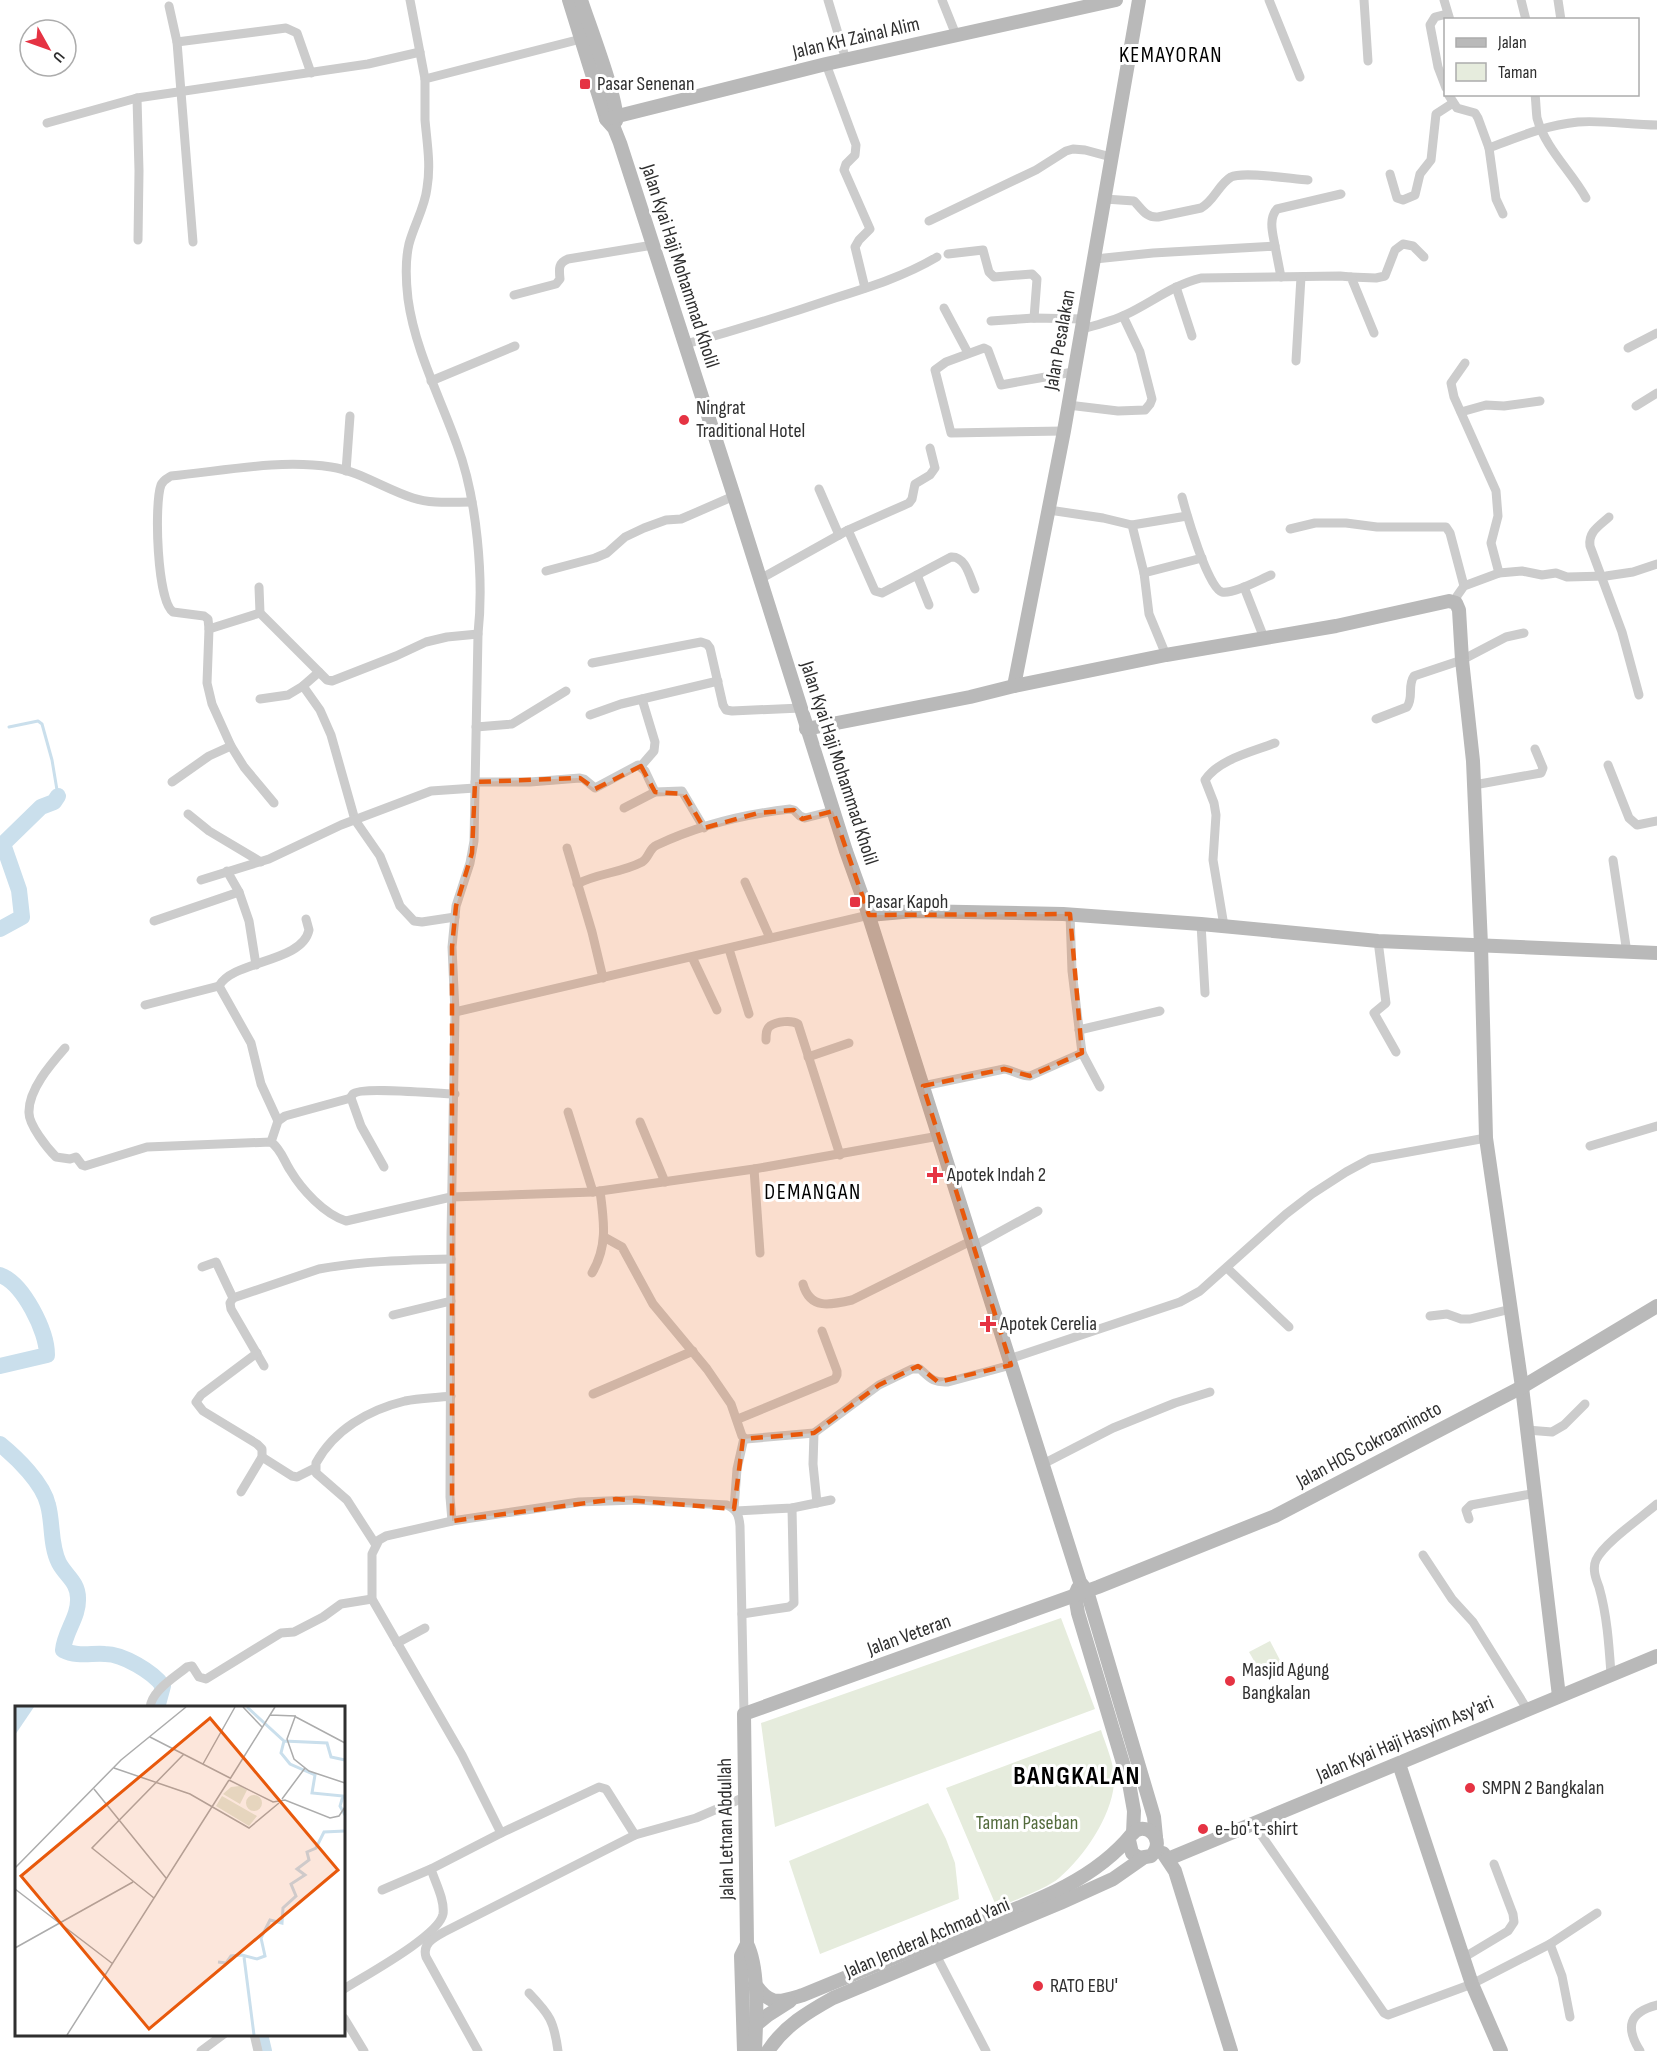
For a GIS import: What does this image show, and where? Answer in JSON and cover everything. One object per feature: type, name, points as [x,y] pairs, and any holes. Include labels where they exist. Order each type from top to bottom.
[{"type":"street","points":[[410,0],[425,79],[429,170],[427,191],[409,246],[406,265],[408,298],[414,328],[431,381],[466,470],[472,502],[481,608],[478,634],[472,853],[455,917],[452,947],[455,1012],[450,1301],[452,1521]]},
{"type":"street","points":[[569,0],[612,121]]},
{"type":"street","points":[[581,0],[612,121]]},
{"type":"street","points":[[828,0],[846,60]]},
{"type":"street","points":[[942,0],[956,35]]},
{"type":"street","name":"Jalan KH Zainal Alim","points":[[612,121],[826,64],[1116,0]]},
{"type":"street","name":"Jalan Pesalakan","points":[[1014,686],[1064,431],[1139,0]]},
{"type":"street","points":[[1269,0],[1300,77]]},
{"type":"street","points":[[1364,0],[1368,61]]},
{"type":"street","points":[[1444,0],[1448,17],[1435,17],[1430,25],[1438,67],[1444,83]]},
{"type":"street","points":[[1521,0],[1526,18]]},
{"type":"street","points":[[1558,0],[1561,18]]},
{"type":"street","points":[[169,6],[177,42],[182,91],[193,242]]},
{"type":"street","points":[[177,42],[292,29],[297,33],[311,73]]},
{"type":"street","points":[[425,79],[581,39]]},
{"type":"street","points":[[48,123],[137,98],[368,64],[420,52]]},
{"type":"street","points":[[826,64],[856,145],[855,155],[846,164],[844,170],[870,229],[855,247],[865,288]]},
{"type":"street","points":[[1535,96],[1541,128],[1551,147],[1586,198]]},
{"type":"street","points":[[137,98],[138,240]]},
{"type":"street","points":[[1390,174],[1397,198],[1402,200],[1415,195],[1420,174],[1431,160],[1436,114],[1450,99],[1457,108],[1475,113],[1478,118],[1489,148],[1496,199],[1503,214]]},
{"type":"street","name":"Jalan Kyai Haji Mohammad Kholil","points":[[612,121],[686,344],[806,729],[869,915],[974,1243],[1081,1590],[1118,1722]]},
{"type":"street","points":[[1489,148],[1541,128],[1580,122],[1657,125]]},
{"type":"street","points":[[930,221],[1036,170],[1066,151],[1085,150],[1111,157]]},
{"type":"street","points":[[1105,200],[1134,201],[1147,215],[1158,217],[1201,208],[1226,181],[1237,175],[1308,180]]},
{"type":"street","points":[[1281,277],[1271,221],[1272,214],[1277,209],[1341,194]]},
{"type":"street","points":[[514,295],[556,284],[560,279],[559,268],[568,259],[653,244]]},
{"type":"street","points":[[991,321],[1034,318],[1083,324],[1123,316],[1176,287],[1201,278],[1376,278],[1384,276],[1393,254],[1403,244],[1413,246],[1424,257]]},
{"type":"street","points":[[1095,259],[1153,253],[1275,246]]},
{"type":"street","points":[[948,254],[983,250],[989,272],[994,277],[1032,274],[1036,276],[1034,318]]},
{"type":"street","points":[[686,344],[751,326],[865,288],[909,272],[937,257]]},
{"type":"street","points":[[1296,361],[1301,277]]},
{"type":"street","points":[[1351,277],[1374,333]]},
{"type":"street","points":[[1176,287],[1192,336]]},
{"type":"street","points":[[944,308],[968,353]]},
{"type":"street","points":[[1068,405],[1118,411],[1145,410],[1150,404],[1151,393],[1140,352],[1123,316]]},
{"type":"street","points":[[1628,348],[1657,333]]},
{"type":"street","points":[[431,381],[515,346]]},
{"type":"street","points":[[1064,431],[950,432],[935,370],[938,366],[968,353],[986,348],[999,383],[1004,386],[1073,372]]},
{"type":"street","points":[[1465,363],[1451,383],[1454,397],[1496,492],[1498,516],[1491,543],[1499,573]]},
{"type":"street","points":[[1636,406],[1657,393]]},
{"type":"street","points":[[1461,412],[1486,405],[1504,406],[1540,401]]},
{"type":"street","points":[[346,471],[350,416]]},
{"type":"street","points":[[760,579],[844,533],[911,501],[915,484],[930,475],[935,468],[930,448]]},
{"type":"street","points":[[273,803],[244,767],[231,746],[212,704],[207,683],[208,619],[204,616],[173,612],[166,605],[160,572],[156,513],[164,481],[171,476],[276,466],[316,465],[346,471],[414,498],[432,502],[472,502]]},
{"type":"street","points":[[819,489],[875,591],[882,593],[957,556],[962,559],[975,589]]},
{"type":"street","points":[[546,571],[595,558],[607,553],[625,537],[644,528],[666,520],[687,517],[734,496]]},
{"type":"street","points":[[1182,497],[1202,558],[1215,588],[1220,591],[1244,587],[1270,575]]},
{"type":"street","points":[[1049,510],[1132,525],[1187,516]]},
{"type":"street","points":[[1609,517],[1594,530],[1589,539],[1590,546],[1622,632],[1639,695]]},
{"type":"street","points":[[1290,529],[1315,523],[1346,523],[1377,527],[1446,527],[1450,533],[1464,586]]},
{"type":"street","points":[[1132,525],[1144,573],[1149,614],[1166,655]]},
{"type":"street","points":[[1144,573],[1202,558]]},
{"type":"street","points":[[1559,1696],[1536,1493],[1486,1138],[1474,785],[1459,610],[1456,603],[1457,596],[1464,586],[1499,573],[1556,573],[1567,577],[1602,576],[1633,573],[1657,564]]},
{"type":"street","points":[[916,575],[929,605]]},
{"type":"street","points":[[259,587],[260,613],[327,680],[332,681],[426,642],[478,634]]},
{"type":"street","points":[[1244,587],[1264,638]]},
{"type":"street","points":[[806,729],[1166,655],[1336,626],[1449,601],[1456,603]]},
{"type":"street","points":[[209,629],[260,613]]},
{"type":"street","points":[[1376,719],[1407,707],[1411,698],[1411,681],[1414,676],[1462,660],[1506,637],[1524,633]]},
{"type":"street","points":[[592,663],[701,642],[710,648],[726,710],[801,708]]},
{"type":"street","points":[[260,699],[288,694],[303,686],[319,672]]},
{"type":"street","points":[[590,715],[642,699],[718,681]]},
{"type":"street","points":[[303,686],[320,710],[332,735],[355,820],[380,856],[405,914],[414,921],[422,922],[455,917]]},
{"type":"street","points":[[476,727],[512,724],[566,691]]},
{"type":"street","points":[[201,880],[261,862],[355,820],[431,791],[475,785],[580,778],[595,788],[634,766],[641,766],[654,751],[655,742],[642,699]]},
{"type":"street","points":[[1224,927],[1213,860],[1216,815],[1205,780],[1209,773],[1221,765],[1275,743]]},
{"type":"street","points":[[172,782],[209,756],[231,746]]},
{"type":"street","points":[[1474,785],[1541,772],[1543,768],[1535,749]]},
{"type":"street","points":[[1608,765],[1629,818],[1637,825],[1657,821]]},
{"type":"street","points":[[641,766],[655,792]]},
{"type":"street","points":[[624,808],[655,792],[682,791],[704,828]]},
{"type":"street","points":[[577,884],[643,861],[654,846],[704,828],[758,813],[794,810],[805,818],[833,812]]},
{"type":"street","points":[[188,814],[209,831],[261,862]]},
{"type":"street","points":[[567,848],[603,978]]},
{"type":"street","points":[[1613,860],[1627,953]]},
{"type":"street","points":[[227,871],[239,892],[249,921],[256,965]]},
{"type":"street","points":[[745,882],[770,938]]},
{"type":"street","points":[[154,921],[239,892]]},
{"type":"street","points":[[455,1012],[869,915],[914,911],[1070,914],[1201,924],[1378,942],[1657,954]]},
{"type":"street","points":[[1070,914],[1072,971],[1082,1053],[1100,1087]]},
{"type":"street","points":[[145,1005],[219,986],[234,974],[283,954],[301,944],[308,935],[306,919]]},
{"type":"street","points":[[1201,924],[1205,993]]},
{"type":"street","points":[[1378,942],[1386,1003],[1374,1014],[1396,1052]]},
{"type":"street","points":[[729,949],[749,1014]]},
{"type":"street","points":[[692,957],[717,1010]]},
{"type":"street","points":[[219,986],[250,1043],[261,1084],[278,1121]]},
{"type":"street","points":[[1079,1030],[1160,1011]]},
{"type":"street","points":[[766,1040],[768,1026],[792,1021],[801,1028],[808,1057],[840,1155]]},
{"type":"street","points":[[808,1057],[849,1042]]},
{"type":"street","points":[[65,1048],[38,1085],[29,1113],[43,1141],[56,1156],[70,1159],[76,1157],[85,1166],[147,1147],[271,1142],[278,1148],[290,1171],[302,1187],[326,1210],[346,1221],[451,1197],[596,1192],[754,1170],[939,1136]]},
{"type":"street","points":[[923,1086],[1004,1069],[1025,1077],[1030,1076],[1082,1053]]},
{"type":"street","points":[[271,1142],[278,1121],[285,1116],[351,1098],[355,1092],[376,1090],[455,1094]]},
{"type":"street","points":[[351,1098],[361,1126],[384,1167]]},
{"type":"street","points":[[568,1112],[605,1225],[601,1255],[592,1273]]},
{"type":"street","points":[[640,1122],[665,1182]]},
{"type":"street","points":[[1590,1146],[1657,1126]]},
{"type":"street","points":[[744,1438],[814,1433],[879,1385],[912,1369],[920,1369],[932,1381],[948,1382],[1180,1302],[1200,1291],[1286,1215],[1312,1194],[1346,1172],[1371,1159],[1486,1138]]},
{"type":"street","points":[[754,1170],[760,1253]]},
{"type":"street","points":[[803,1284],[805,1293],[818,1304],[831,1305],[852,1300],[1038,1211]]},
{"type":"street","points":[[604,1237],[622,1247],[653,1304],[693,1351],[731,1404],[744,1438],[737,1469],[735,1510],[740,1526],[744,1714]]},
{"type":"street","points":[[264,1366],[231,1309],[230,1303],[233,1298],[334,1266],[394,1260],[451,1259]]},
{"type":"street","points":[[202,1267],[216,1262],[233,1298]]},
{"type":"street","points":[[1227,1268],[1289,1327]]},
{"type":"street","points":[[393,1315],[450,1301]]},
{"type":"street","name":"Jalan HOS Cokroaminoto","points":[[1081,1590],[1197,1548],[1275,1516],[1522,1387],[1657,1306]]},
{"type":"street","points":[[1430,1316],[1447,1314],[1470,1319],[1511,1309]]},
{"type":"street","points":[[738,1419],[835,1379],[837,1371],[822,1331]]},
{"type":"street","points":[[593,1394],[693,1351]]},
{"type":"street","points":[[240,1492],[262,1457],[262,1449],[203,1411],[196,1402],[201,1395],[257,1353]]},
{"type":"street","points":[[1043,1464],[1113,1428],[1175,1403],[1210,1392]]},
{"type":"street","points":[[376,1545],[347,1500],[316,1473],[315,1467],[322,1452],[339,1433],[365,1417],[405,1401],[451,1396]]},
{"type":"street","points":[[1527,1430],[1552,1432],[1564,1425],[1586,1404]]},
{"type":"street","points":[[814,1433],[813,1464],[817,1503]]},
{"type":"street","points":[[262,1457],[282,1472],[297,1477],[315,1467]]},
{"type":"street","points":[[1469,1519],[1466,1510],[1471,1505],[1536,1493]]},
{"type":"street","points":[[501,1833],[462,1755],[372,1599],[372,1554],[376,1545],[386,1536],[452,1521],[579,1502],[616,1499],[727,1505],[735,1510],[792,1508],[831,1500]]},
{"type":"street","points":[[1611,1674],[1602,1600],[1594,1572],[1595,1562],[1617,1538],[1657,1504]]},
{"type":"street","points":[[742,1614],[789,1607],[794,1603],[792,1508]]},
{"type":"street","points":[[1423,1555],[1452,1599],[1473,1622],[1527,1709]]},
{"type":"street","name":"Jalan Veteran","points":[[744,1714],[1081,1590]]},
{"type":"street","points":[[150,1706],[150,1702],[160,1690],[187,1667],[192,1666],[200,1677],[206,1679],[281,1633],[294,1632],[323,1617],[341,1604],[372,1599]]},
{"type":"street","points":[[397,1643],[425,1628]]},
{"type":"street","name":"Jalan Kyai Haji Hasyim Asy'ari","points":[[1168,1859],[1657,1656]]},
{"type":"street","name":"Jalan Letnan Abdullah","points":[[744,1714],[747,1944],[752,1954],[755,1983],[757,2022],[755,2051]]},
{"type":"street","points":[[1118,1722],[1154,1817],[1156,1843],[1151,1856],[1143,1858],[1131,1853],[1133,1799],[1118,1722]]},
{"type":"street","points":[[1399,1764],[1472,1984],[1501,2051]]},
{"type":"street","points":[[382,1890],[603,1787],[635,1835]]},
{"type":"street","points":[[478,2051],[426,1957],[424,1951],[427,1945],[444,1932],[635,1835],[696,1818],[745,1797]]},
{"type":"street","points":[[1253,1823],[1384,2013],[1392,2015],[1472,1984],[1550,1944],[1597,1913]]},
{"type":"street","points":[[1131,1837],[1145,1829],[1175,1871],[1232,2051]]},
{"type":"street","name":"Jalan Jenderal Achmad Yani","points":[[803,1995],[1049,1895],[1108,1859],[1131,1837]]},
{"type":"street","name":"Jalan Jenderal Achmad Yani","points":[[768,2051],[789,2026],[814,2008],[1113,1879],[1143,1858]]},
{"type":"street","points":[[1463,1958],[1509,1931],[1514,1922],[1514,1914],[1494,1864]]},
{"type":"street","points":[[345,1988],[435,1929],[443,1914],[443,1905],[431,1869]]},
{"type":"street","name":"Jalan Letnan Abdullah","points":[[744,2045],[741,1956],[747,1944]]},
{"type":"street","points":[[1550,1944],[1565,1987],[1569,2016]]},
{"type":"street","points":[[936,1955],[986,2051]]},
{"type":"street","points":[[755,1983],[762,1994],[771,2000],[778,2001],[803,1995]]},
{"type":"street","points":[[529,1993],[547,2012],[553,2023],[558,2051]]},
{"type":"street","points":[[744,2045],[757,2022],[803,1995]]},
{"type":"street","points":[[1640,2051],[1632,2034],[1635,2017],[1642,2009],[1657,2005]]},
{"type":"street","points":[[345,2020],[364,2051]]},
{"type":"street","points":[[201,2051],[221,2036]]},
{"type":"street","points":[[254,2036],[258,2051]]},
{"type":"highlighted area","points":[[641,766],[655,792],[684,794],[704,828],[758,813],[794,810],[802,819],[833,811],[869,915],[1070,914],[1082,1053],[1030,1076],[1004,1069],[923,1086],[1011,1365],[938,1382],[918,1366],[879,1385],[814,1433],[743,1439],[734,1509],[616,1499],[452,1521],[452,947],[456,906],[472,853],[475,782],[580,778],[595,789]]},
{"type":"green space","points":[[1061,1618],[1095,1709],[775,1827],[761,1723]]},
{"type":"green space","points":[[1270,1641],[1281,1662],[1261,1673],[1249,1652]]},
{"type":"green space","name":"Taman Paseban","points":[[1101,1730],[1112,1764],[1114,1784],[1108,1810],[1095,1835],[1078,1859],[1054,1882],[997,1908],[946,1788]]},
{"type":"green space","points":[[928,1803],[955,1863],[959,1899],[820,1954],[789,1861]]},
{"type":"waterway","points":[[9,727],[38,721],[42,724],[52,760],[58,796]]},
{"type":"waterway","points":[[0,929],[22,917],[19,890],[3,844],[41,807],[54,802],[58,796]]},
{"type":"waterway","points":[[0,1275],[17,1288],[32,1309],[43,1334],[47,1355],[0,1366]]},
{"type":"waterway","points":[[0,1444],[41,1488],[48,1505],[56,1556],[76,1588],[78,1605],[63,1650],[79,1654],[112,1655],[137,1665],[163,1686],[158,1706]]},
{"type":"waterway","points":[[260,2036],[264,2051]]},
{"type":"place","name":"Pasar Senenan","points":[[585,84]]},
{"type":"place","name":"Ningrat Traditional Hotel","points":[[684,420]]},
{"type":"place","name":"Pasar Kapoh","points":[[855,902]]},
{"type":"place","name":"Apotek Indah 2","points":[[935,1175]]},
{"type":"place","name":"Apotek Cerelia","points":[[988,1324]]},
{"type":"place","name":"Masjid Agung Bangkalan","points":[[1230,1681]]},
{"type":"place","name":"SMPN 2 Bangkalan","points":[[1470,1788]]},
{"type":"place","name":"e-bo' t-shirt","points":[[1203,1829]]},
{"type":"place","name":"RATO EBU'","points":[[1038,1986]]},
{"type":"district","name":"KEMAYORAN","points":[[1171,55]]},
{"type":"district","name":"DEMANGAN","points":[[813,1192]]},
{"type":"district","name":"BANGKALAN","points":[[1077,1776]]}]
